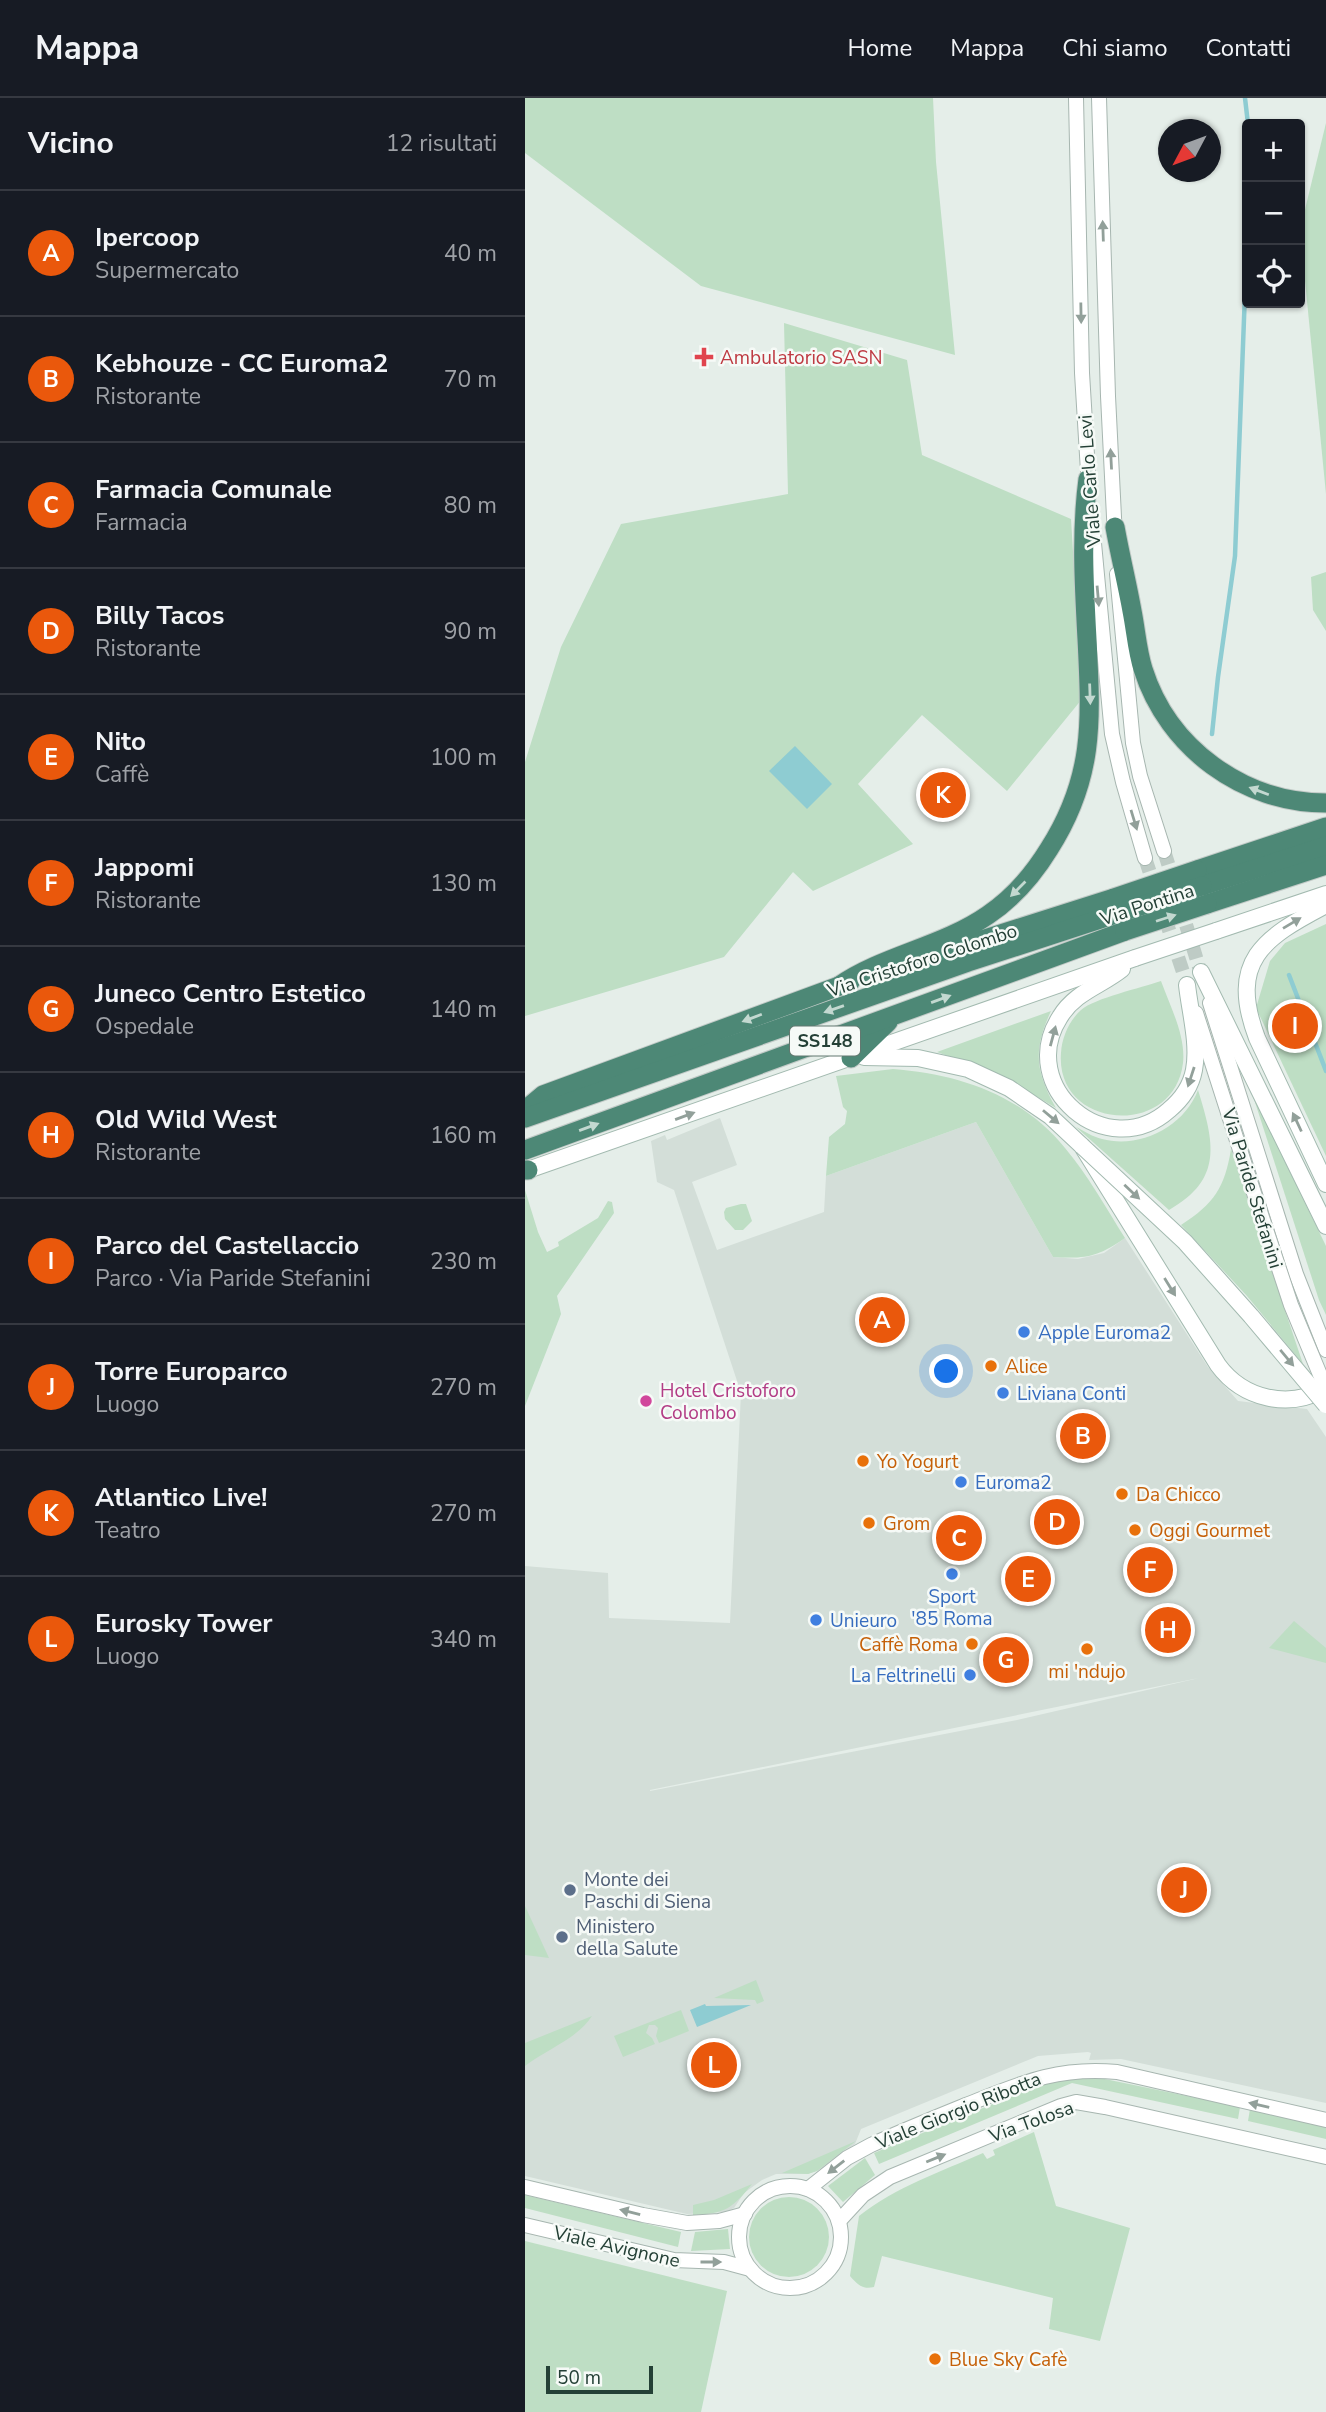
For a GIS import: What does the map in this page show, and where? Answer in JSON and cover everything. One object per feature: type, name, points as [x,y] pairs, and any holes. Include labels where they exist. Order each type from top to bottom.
[{"type":"highway","points":[[839,986],[862,971],[941,940],[990,914],[1023,884],[1058,834],[1080,784],[1090,722],[1083,536],[1089,479]]},
{"type":"highway","points":[[1115,527],[1143,669],[1155,699],[1172,726],[1206,761],[1231,778],[1274,797],[1326,803]]},
{"type":"highway","name":"Via Cristoforo Colombo","points":[[525,1110],[543,1095],[839,986],[1120,914],[1202,887],[1326,827]]},
{"type":"highway","name":"Via Pontina","points":[[1202,887],[1326,846]]},
{"type":"highway","name":"Via Cristoforo Colombo","points":[[525,1150],[908,1011],[1120,914],[1202,887],[1326,865]]},
{"type":"highway","name":"Via Pontina","points":[[968,962],[1120,914]]},
{"type":"highway","name":"Via Cristoforo Colombo","points":[[525,1118],[968,962]]},
{"type":"highway","points":[[851,1058],[887,1023],[908,1011]]},
{"type":"main road","points":[[526,1170],[1326,894]]},
{"type":"main road","points":[[1326,905],[1284,927],[1265,943],[1253,962],[1247,981],[1246,997],[1257,1038],[1326,1184]]},
{"type":"main road","points":[[1135,958],[1076,998],[1060,1016],[1052,1036],[1049,1057],[1053,1081],[1066,1103],[1087,1120],[1111,1128],[1140,1126],[1161,1117],[1181,1097],[1190,1083],[1195,1062],[1185,979]]},
{"type":"main road","points":[[1200,970],[1326,1226]]},
{"type":"main road","points":[[851,1058],[918,1058],[945,1063],[985,1075],[1038,1106],[1185,1242],[1326,1405]]},
{"type":"main road","points":[[1081,1146],[1218,1365],[1236,1384],[1261,1397],[1299,1399],[1326,1388]]},
{"type":"street","name":"Viale Carlo Levi","points":[[1076,98],[1082,373],[1112,733],[1123,782],[1146,858]]},
{"type":"street","name":"Viale Carlo Levi","points":[[1099,98],[1108,396],[1119,609],[1133,743],[1140,776],[1164,851]]},
{"type":"street","name":"Via Paride Stefanini","points":[[1200,970],[1296,1274],[1326,1350]]},
{"type":"street","name":"Via Paride Stefanini","points":[[1185,979],[1291,1305],[1326,1388]]},
{"type":"street","name":"Viale Giorgio Ribotta","points":[[808,2189],[847,2158],[871,2145],[1029,2080],[1066,2071],[1117,2072],[1326,2120]]},
{"type":"street","name":"Via Tolosa","points":[[839,2221],[863,2195],[890,2177],[1072,2103],[1105,2107],[1326,2157]]},
{"type":"street","points":[[785,2186],[808,2189],[827,2201],[839,2221],[842,2239],[839,2253],[829,2271],[816,2282],[804,2287],[785,2288],[769,2284],[750,2270],[740,2245],[740,2229],[745,2214],[756,2199],[770,2190],[785,2186]]},
{"type":"street","points":[[525,2187],[687,2223],[719,2221],[745,2214]]},
{"type":"street","name":"Viale Avignone","points":[[525,2225],[662,2258],[696,2263],[729,2263],[750,2270]]},
{"type":"shaded area","points":[[720,1118],[737,1165],[692,1182],[717,1250],[824,1212],[826,1176],[976,1122],[1053,1257],[1078,1259],[1104,1253],[1125,1238],[1208,1367],[1238,1401],[1307,1409],[1326,1437],[1326,2103],[1121,2059],[1089,2060],[1091,2053],[1088,2052],[1038,2056],[861,2129],[855,2144],[823,2168],[808,2174],[776,2174],[762,2180],[744,2193],[734,2208],[725,2212],[687,2214],[525,2176],[525,1566],[608,1573],[609,1618],[730,1623],[741,1393],[674,1190],[657,1182],[651,1141],[665,1135],[667,1140]],"holes":[[[1199,1678],[1017,1720],[650,1791]]]},
{"type":"green space","points":[[525,98],[933,98],[936,162],[955,355],[701,286],[525,153]]},
{"type":"green space","points":[[1326,123],[1326,494],[1305,281],[1305,209]]},
{"type":"green space","points":[[784,323],[907,360],[922,455],[1071,519],[1082,699],[1007,791],[922,715],[858,784],[913,844],[813,891],[793,872],[724,957],[525,1016],[525,762],[561,647],[621,524],[788,494]]},
{"type":"green space","points":[[1326,572],[1326,631],[1313,610],[1311,577]]},
{"type":"green space","points":[[1326,924],[1326,1156],[1256,1008],[1270,961],[1285,943]]},
{"type":"green space","points":[[1161,981],[1177,1021],[1182,1042],[1183,1063],[1175,1088],[1159,1104],[1139,1114],[1116,1115],[1095,1110],[1076,1098],[1064,1079],[1061,1053],[1067,1030],[1077,1014],[1088,1006],[1107,997]]},
{"type":"green space","points":[[1051,1011],[1041,1037],[1039,1060],[1044,1083],[1056,1108],[1001,1075],[937,1052]]},
{"type":"green space","points":[[893,1069],[965,1082],[988,1090],[1029,1114],[1048,1130],[1073,1158],[1125,1238],[1091,1255],[1074,1258],[1053,1257],[976,1122],[826,1176],[829,1137],[845,1124],[847,1111],[843,1107],[836,1076]]},
{"type":"green space","points":[[1198,1090],[1210,1143],[1207,1172],[1187,1198],[1169,1210],[1076,1127],[1099,1138],[1116,1141],[1145,1138],[1159,1132],[1182,1115]]},
{"type":"green space","points":[[1253,1096],[1326,1246],[1326,1315],[1319,1300]]},
{"type":"green space","points":[[1231,1149],[1303,1364],[1247,1296],[1181,1225],[1202,1210],[1216,1193],[1225,1174]]},
{"type":"green space","points":[[525,1190],[547,1252],[559,1246],[558,1242],[598,1218],[608,1201],[612,1202],[614,1213],[557,1296],[561,1314],[525,1406]]},
{"type":"green space","points":[[746,1204],[752,1221],[743,1230],[735,1230],[725,1219],[724,1212],[726,1208]]},
{"type":"green space","points":[[1294,1621],[1326,1648],[1326,1663],[1269,1648]]},
{"type":"green space","points":[[525,1906],[549,1958],[525,1955]]},
{"type":"green space","points":[[756,1980],[764,2001],[757,2004],[755,2000],[714,1998]]},
{"type":"green space","points":[[681,2010],[689,2031],[659,2043],[656,2036],[658,2028],[649,2025],[646,2033],[655,2044],[623,2057],[614,2036]]},
{"type":"green space","points":[[592,2016],[570,2037],[525,2066],[525,2043]]},
{"type":"green space","points":[[1100,2078],[1240,2107],[1238,2119],[1072,2083],[879,2164],[874,2153],[1036,2086],[1068,2079]]},
{"type":"green space","points":[[1250,2109],[1326,2126],[1326,2139],[1248,2121]]},
{"type":"green space","points":[[1034,2132],[1056,2206],[1130,2228],[1100,2341],[1049,2329],[1053,2298],[882,2256],[874,2287],[863,2287],[850,2276],[859,2216],[919,2181],[983,2153],[987,2159],[995,2155],[993,2150]]},
{"type":"green space","points":[[856,2141],[817,2171],[808,2174],[782,2173]]},
{"type":"green space","points":[[865,2158],[875,2175],[843,2202],[828,2186]]},
{"type":"green space","points":[[752,2184],[727,2208],[693,2215],[693,2205],[714,2200]]},
{"type":"green space","points":[[525,2195],[681,2232],[678,2247],[525,2208]]},
{"type":"green space","points":[[781,2197],[797,2197],[818,2208],[829,2229],[829,2245],[818,2266],[797,2277],[781,2277],[767,2271],[755,2259],[749,2245],[749,2229],[755,2215],[767,2203]]},
{"type":"green space","points":[[728,2229],[730,2249],[691,2251],[695,2232]]},
{"type":"green space","points":[[525,2241],[727,2291],[701,2412],[525,2412]]},
{"type":"water","points":[[795,746],[832,784],[807,809],[769,771]]},
{"type":"water","points":[[705,2004],[751,2005],[697,2027],[690,2010]]},
{"type":"waterway","points":[[1245,98],[1247,119]]},
{"type":"waterway","points":[[1212,734],[1235,556],[1247,245]]},
{"type":"waterway","points":[[1289,975],[1326,1071]]},
{"type":"tunnel","points":[[1164,851],[1175,885]]},
{"type":"tunnel","points":[[1145,858],[1183,972]]},
{"type":"tunnel","points":[[1180,905],[1199,967]]},
{"type":"place","name":"Ambulatorio SASN","points":[[704,357]]},
{"type":"place","name":"Atlantico Live!","points":[[943,795]]},
{"type":"place","name":"Parco del Castellaccio","points":[[1295,1026]]},
{"type":"place","name":"Ipercoop","points":[[882,1320]]},
{"type":"place","name":"Apple Euroma2","points":[[1024,1332]]},
{"type":"place","name":"Alice","points":[[991,1366]]},
{"type":"place","name":"Liviana Conti","points":[[1003,1393]]},
{"type":"place","name":"Hotel Cristoforo Colombo","points":[[646,1401]]},
{"type":"place","name":"Kebhouze - CC Euroma2","points":[[1083,1436]]},
{"type":"place","name":"Yo Yogurt","points":[[863,1461]]},
{"type":"place","name":"Euroma2","points":[[961,1482]]},
{"type":"place","name":"Da Chicco","points":[[1122,1494]]},
{"type":"place","name":"Billy Tacos","points":[[1057,1522]]},
{"type":"place","name":"Grom","points":[[869,1523]]},
{"type":"place","name":"Oggi Gourmet","points":[[1135,1530]]},
{"type":"place","name":"Farmacia Comunale","points":[[959,1538]]},
{"type":"place","name":"Jappomi","points":[[1150,1570]]},
{"type":"place","name":"Sport '85 Roma","points":[[952,1574]]},
{"type":"place","name":"Nito","points":[[1028,1579]]},
{"type":"place","name":"Unieuro","points":[[816,1620]]},
{"type":"place","name":"Old Wild West","points":[[1168,1630]]},
{"type":"place","name":"Caffè Roma","points":[[972,1644]]},
{"type":"place","name":"mi 'ndujo","points":[[1087,1649]]},
{"type":"place","name":"Juneco Centro Estetico","points":[[1006,1660]]},
{"type":"place","name":"La Feltrinelli","points":[[970,1675]]},
{"type":"place","name":"Monte dei Paschi di Siena","points":[[570,1890]]},
{"type":"place","name":"Torre Europarco","points":[[1184,1890]]},
{"type":"place","name":"Ministero della Salute","points":[[562,1937]]},
{"type":"place","name":"Eurosky Tower","points":[[714,2065]]},
{"type":"place","name":"Blue Sky Cafè","points":[[935,2359]]}]
